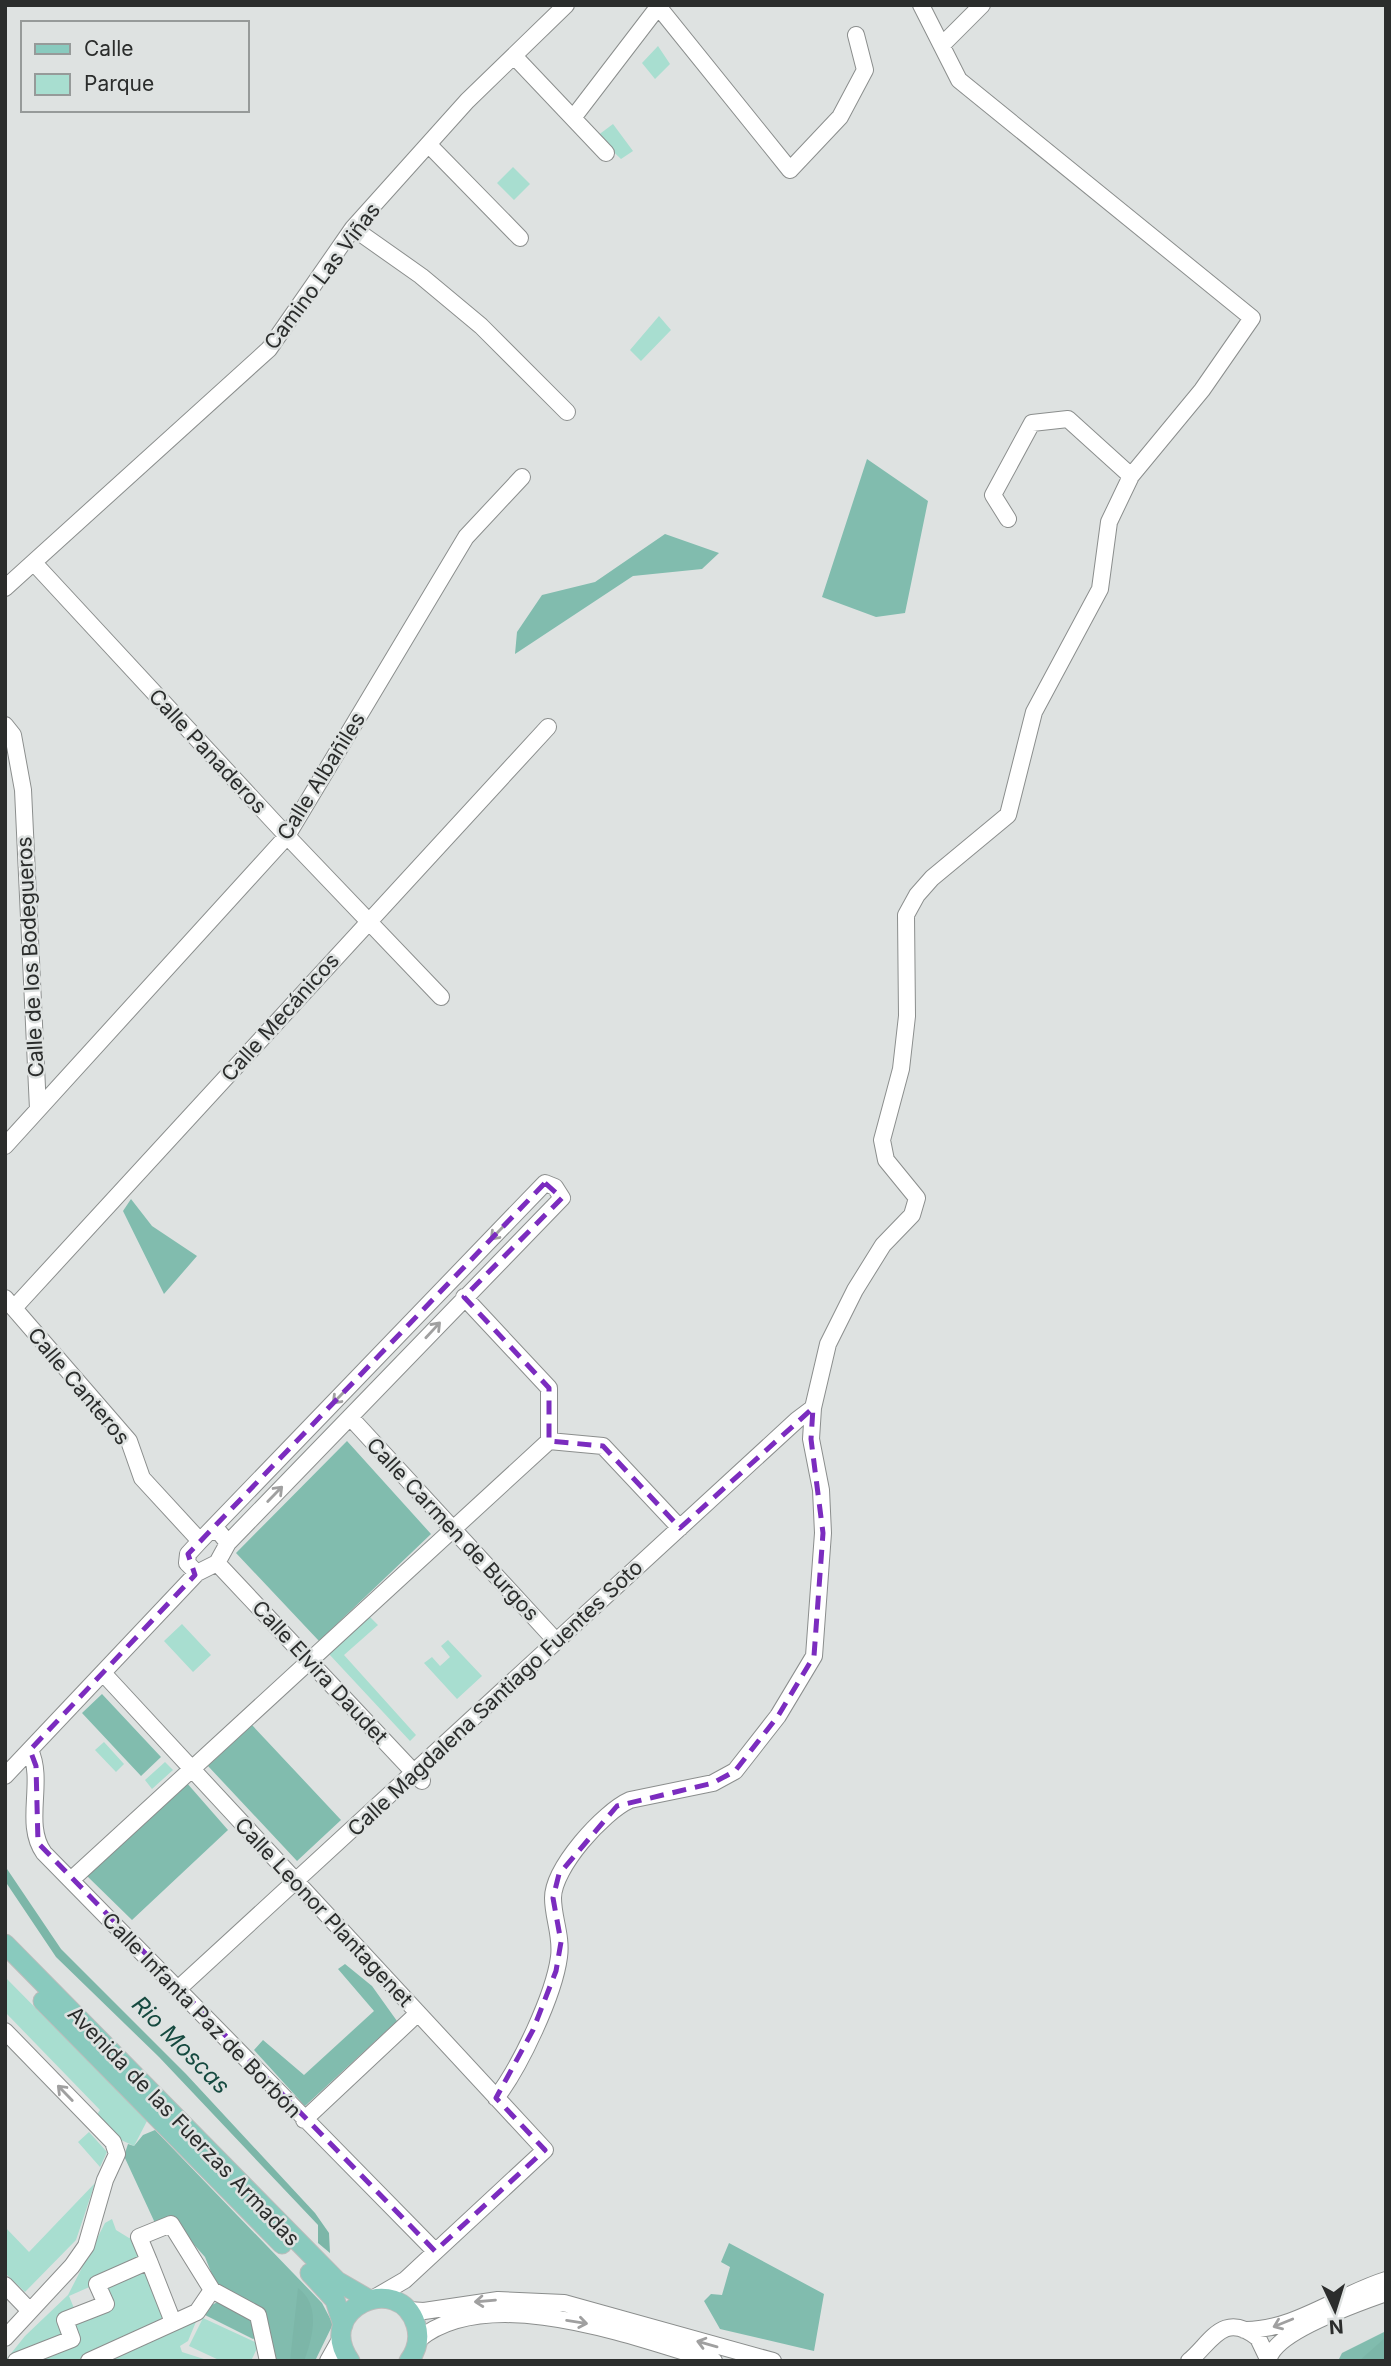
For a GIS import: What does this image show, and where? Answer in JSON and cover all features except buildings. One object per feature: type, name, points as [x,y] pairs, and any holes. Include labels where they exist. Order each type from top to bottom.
[{"type":"main road","name":"Avenida de las Fuerzas Armadas","points":[[5,1944],[332,2276],[348,2290],[371,2299],[391,2300],[405,2308]]},
{"type":"main road","name":"Avenida de las Fuerzas Armadas","points":[[5,1963],[327,2290],[335,2300],[351,2361]]},
{"type":"main road","points":[[342,2332],[352,2310],[371,2299]]},
{"type":"main road","points":[[405,2308],[417,2327],[415,2353]]},
{"type":"street","name":"Camino Las Viñas","points":[[5,588],[35,564],[74,523],[189,425],[269,349],[353,228],[467,101],[566,5]]},
{"type":"street","points":[[496,2098],[510,2080],[556,1971],[561,1942],[553,1898],[559,1874],[598,1824],[617,1806],[630,1800],[713,1783],[735,1771],[778,1716],[814,1656],[823,1533],[821,1490],[811,1439],[813,1408],[828,1344],[855,1290],[883,1245],[912,1215],[916,1198],[886,1160],[882,1140],[901,1069],[905,1030],[906,915],[917,895],[932,878],[1007,815],[1034,712],[1100,589],[1109,522],[1131,476],[1202,390],[1252,318],[959,80],[921,5]]},
{"type":"street","points":[[942,46],[982,5]]},
{"type":"street","points":[[573,118],[657,6],[790,170],[840,117],[865,71],[856,35]]},
{"type":"street","points":[[514,56],[606,153]]},
{"type":"street","points":[[429,145],[520,238]]},
{"type":"street","points":[[353,228],[421,276],[481,326],[566,412]]},
{"type":"street","points":[[1008,519],[993,495],[1032,423],[1068,419],[1131,476]]},
{"type":"street","name":"Calle Albañiles","points":[[5,1146],[287,836],[466,537],[522,477]]},
{"type":"street","name":"Calle Panaderos","points":[[35,564],[287,836],[441,997]]},
{"type":"street","name":"Calle de los Bodegueros","points":[[5,724],[13,735],[23,790],[38,1109]]},
{"type":"street","name":"Calle Mecánicos","points":[[10,1303],[548,727]]},
{"type":"street","points":[[5,1776],[197,1573],[217,1563],[228,1543],[562,1198],[555,1187],[545,1183],[204,1536],[188,1554],[187,1563],[197,1573]]},
{"type":"street","points":[[71,1880],[549,1440],[549,1388],[464,1297]]},
{"type":"street","name":"Calle Canteros","points":[[10,1303],[129,1441],[142,1478],[204,1536],[219,1532],[228,1543]]},
{"type":"street","name":"Calle Magdalena Santiago Fuentes Soto","points":[[178,1989],[295,1882],[418,1777],[556,1641],[813,1408]]},
{"type":"street","name":"Calle Carmen de Burgos","points":[[350,1417],[556,1641]]},
{"type":"street","points":[[549,1440],[603,1446],[680,1528]]},
{"type":"street","name":"Calle Elvira Daudet","points":[[217,1563],[418,1777]]},
{"type":"street","name":"Calle Leonor Plantagenet","points":[[103,1673],[545,2150],[435,2251]]},
{"type":"street","name":"Calle Infanta Paz de Borbón","points":[[30,1750],[36,1766],[38,1843],[304,2120],[435,2251]]},
{"type":"street","points":[[304,2120],[417,2014]]},
{"type":"street","points":[[5,2031],[113,2142],[117,2154],[105,2180],[86,2246],[72,2266],[5,2338]]},
{"type":"street","points":[[173,2322],[139,2237],[171,2224],[195,2257],[212,2290],[258,2315],[268,2361]]},
{"type":"street","points":[[371,2299],[405,2280],[435,2251]]},
{"type":"street","points":[[82,2361],[65,2320],[106,2304],[97,2284],[149,2261]]},
{"type":"street","points":[[405,2280],[405,2308],[425,2311],[498,2300],[564,2303],[773,2361]]},
{"type":"street","points":[[1196,2357],[1208,2339],[1218,2331],[1261,2330],[1281,2324],[1357,2289],[1386,2280]]},
{"type":"street","points":[[5,2285],[30,2311]]},
{"type":"street","points":[[89,2361],[197,2312],[212,2290]]},
{"type":"street","points":[[1244,2330],[1260,2340],[1269,2359],[1282,2341],[1312,2323],[1386,2293]]},
{"type":"street","points":[[415,2353],[436,2326],[456,2320],[499,2316],[539,2317],[589,2324],[715,2361]]},
{"type":"street","points":[[328,2361],[342,2332]]},
{"type":"street","points":[[16,2361],[72,2339]]},
{"type":"highlighted area","points":[[545,1183],[562,1198],[464,1297],[549,1388],[549,1441],[603,1446],[680,1528],[813,1408],[811,1439],[823,1533],[814,1656],[778,1716],[735,1771],[713,1783],[617,1806],[559,1874],[553,1898],[561,1942],[556,1971],[533,2030],[496,2098],[545,2150],[435,2251],[38,1843],[36,1766],[30,1750],[195,1575],[188,1554]]},
{"type":"green space","points":[[658,46],[670,64],[655,79],[642,63]]},
{"type":"green space","points":[[613,124],[633,151],[621,159],[597,136]]},
{"type":"green space","points":[[513,167],[530,184],[514,200],[497,183]]},
{"type":"green space","points":[[659,316],[671,330],[641,361],[630,350]]},
{"type":"green space","points":[[369,1616],[378,1625],[344,1655],[416,1735],[410,1741],[329,1654]]},
{"type":"green space","points":[[182,1624],[211,1655],[193,1672],[164,1641]]},
{"type":"green space","points":[[448,1640],[482,1676],[457,1699],[424,1663],[432,1657],[440,1666],[450,1657],[441,1646]]},
{"type":"green space","points":[[104,1742],[124,1764],[116,1772],[95,1750]]},
{"type":"green space","points":[[165,1762],[173,1770],[152,1789],[145,1780]]},
{"type":"green space","points":[[5,1977],[147,2121],[134,2146],[119,2139],[96,2116],[100,2110],[5,2012]]},
{"type":"green space","points":[[89,2132],[107,2152],[100,2167],[78,2142]]},
{"type":"green space","points":[[95,2183],[76,2240],[25,2292],[5,2273],[5,2227],[29,2252]]},
{"type":"green space","points":[[112,2219],[116,2230],[129,2238],[135,2236],[149,2261],[170,2317],[198,2317],[188,2341],[180,2346],[182,2352],[210,2361],[5,2361],[25,2336],[68,2295],[105,2223]],"holes":[[[94,2285],[105,2303],[76,2313],[69,2296]]]},
{"type":"green space","points":[[203,2318],[259,2344],[251,2361],[221,2361],[189,2346]]},
{"type":"shaded area","points":[[867,459],[928,501],[905,613],[876,617],[822,597]]},
{"type":"shaded area","points":[[665,534],[719,553],[702,569],[633,576],[515,654],[517,632],[542,595],[595,582]]},
{"type":"shaded area","points":[[131,1199],[152,1226],[197,1256],[164,1294],[123,1211]]},
{"type":"shaded area","points":[[347,1441],[431,1534],[319,1641],[236,1553]]},
{"type":"shaded area","points":[[102,1694],[161,1757],[141,1776],[82,1713]]},
{"type":"shaded area","points":[[252,1725],[341,1820],[297,1861],[208,1766]]},
{"type":"shaded area","points":[[186,1782],[228,1830],[132,1920],[86,1875]]},
{"type":"shaded area","points":[[5,1866],[61,1949],[186,2074],[315,2213],[329,2233],[330,2253],[318,2243],[318,2225],[159,2057],[56,1957],[5,1881]]},
{"type":"shaded area","points":[[345,1964],[372,1986],[397,2021],[305,2106],[254,2050],[263,2040],[304,2075],[374,2011],[338,1969]]},
{"type":"shaded area","points":[[155,2130],[322,2303],[333,2324],[315,2361],[274,2361],[263,2309],[217,2287],[205,2257],[182,2231],[155,2223],[124,2156],[128,2144],[134,2146],[143,2135]]},
{"type":"shaded area","points":[[729,2243],[824,2294],[814,2351],[720,2329],[704,2301],[711,2294],[722,2295],[730,2267],[721,2262]]},
{"type":"shaded area","points":[[298,2288],[310,2303],[312,2332],[304,2361],[290,2361]]},
{"type":"shaded area","points":[[223,2299],[255,2320],[258,2336],[253,2339],[199,2312]]},
{"type":"shaded area","points":[[1386,2331],[1386,2361],[1338,2361],[1342,2353]]},
{"type":"shaded area","points":[[1386,2337],[1386,2361],[1359,2361]]},
{"type":"water label","name":"Rio Moscas","points":[[181,2045]]}]
